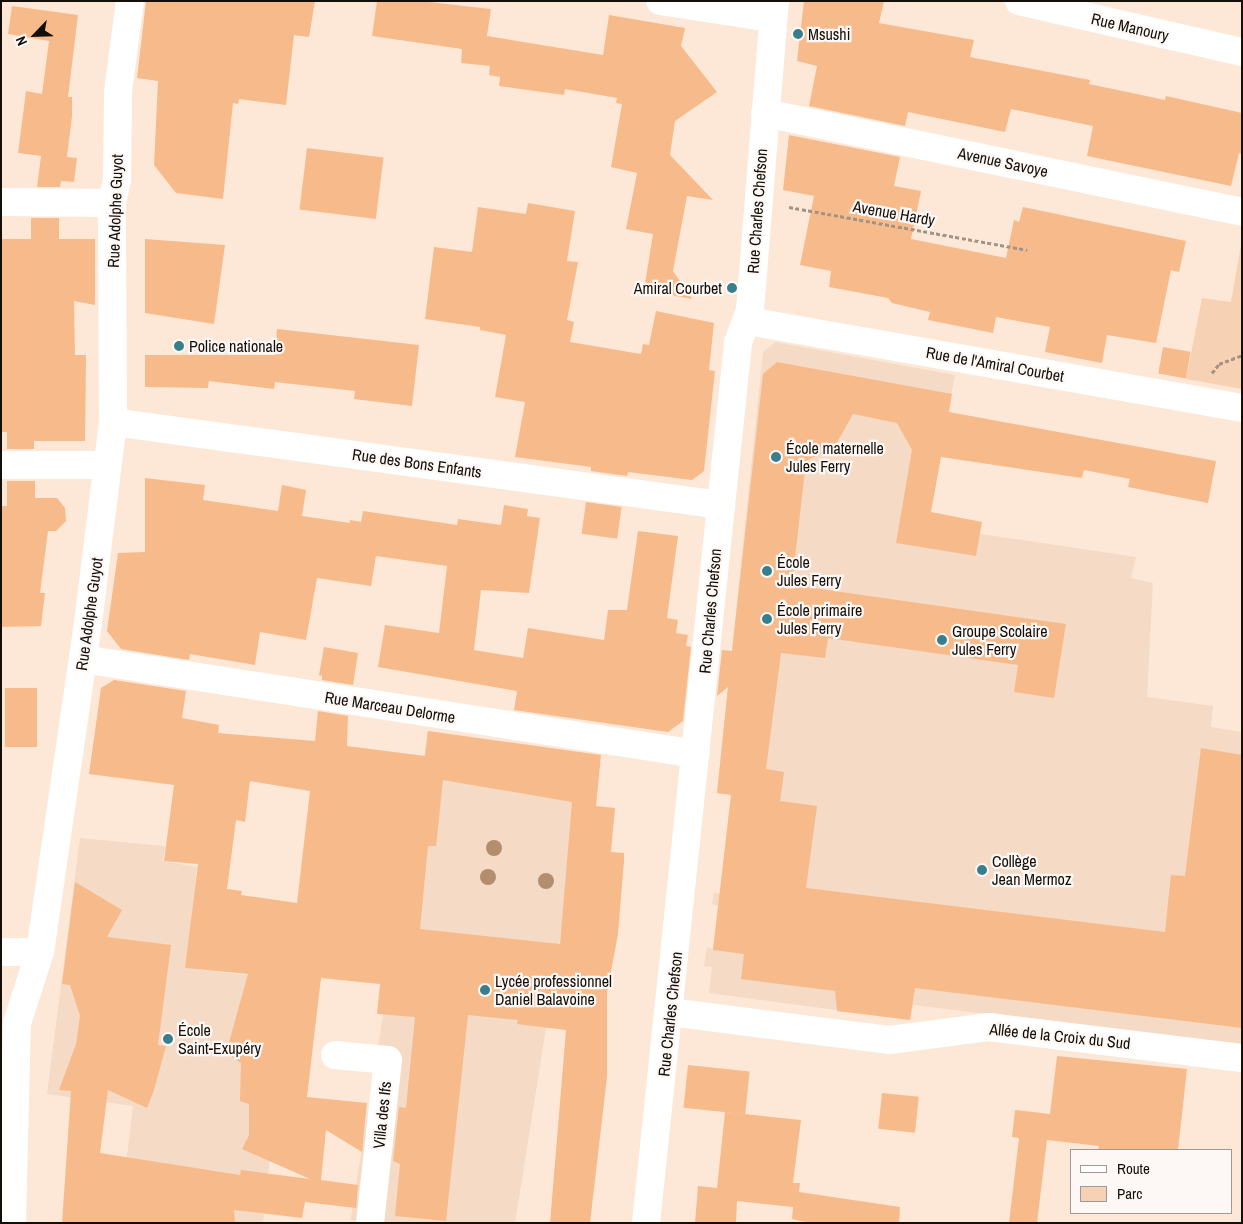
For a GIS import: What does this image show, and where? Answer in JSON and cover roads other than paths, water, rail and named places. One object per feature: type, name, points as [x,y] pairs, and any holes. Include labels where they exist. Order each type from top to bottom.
[{"type":"street","name":"Rue Adolphe Guyot","points":[[12,1223],[16,1023],[40,952],[83,659],[113,422],[112,203],[117,179],[118,92],[130,1]]},
{"type":"street","points":[[661,1],[774,10]]},
{"type":"street","name":"Rue Manoury","points":[[1019,1],[1242,52]]},
{"type":"street","name":"Rue Charles Chefson","points":[[646,1223],[670,1012],[738,343],[748,321],[756,203],[774,10]]},
{"type":"street","name":"Avenue Savoye","points":[[765,112],[1242,212]]},
{"type":"street","points":[[1,202],[112,203]]},
{"type":"street","name":"Rue de l'Amiral Courbet","points":[[748,321],[1242,408]]},
{"type":"street","name":"Rue des Bons Enfants","points":[[113,422],[721,505]]},
{"type":"street","points":[[1,465],[107,465]]},
{"type":"street","name":"Rue Marceau Delorme","points":[[83,659],[696,754]]},
{"type":"street","points":[[1,952],[40,952]]},
{"type":"street","name":"Allée de la Croix du Sud","points":[[670,1012],[890,1040],[989,1027],[1242,1058]]},
{"type":"street","name":"Villa des Ifs","points":[[334,1055],[388,1060],[370,1223]]},
{"type":"place","name":"Msushi","points":[[798,34]]},
{"type":"place","name":"Amiral Courbet","points":[[732,288]]},
{"type":"place","name":"Police nationale","points":[[179,346]]},
{"type":"place","name":"École maternelle Jules Ferry","points":[[776,457]]},
{"type":"place","name":"École Jules Ferry","points":[[767,571]]},
{"type":"place","name":"École primaire Jules Ferry","points":[[767,619]]},
{"type":"place","name":"Groupe Scolaire Jules Ferry","points":[[942,640]]},
{"type":"place","name":"Collège Jean Mermoz","points":[[982,870]]},
{"type":"place","name":"Lycée professionnel Daniel Balavoine","points":[[485,990]]},
{"type":"place","name":"École Saint-Exupéry","points":[[168,1039]]}]
